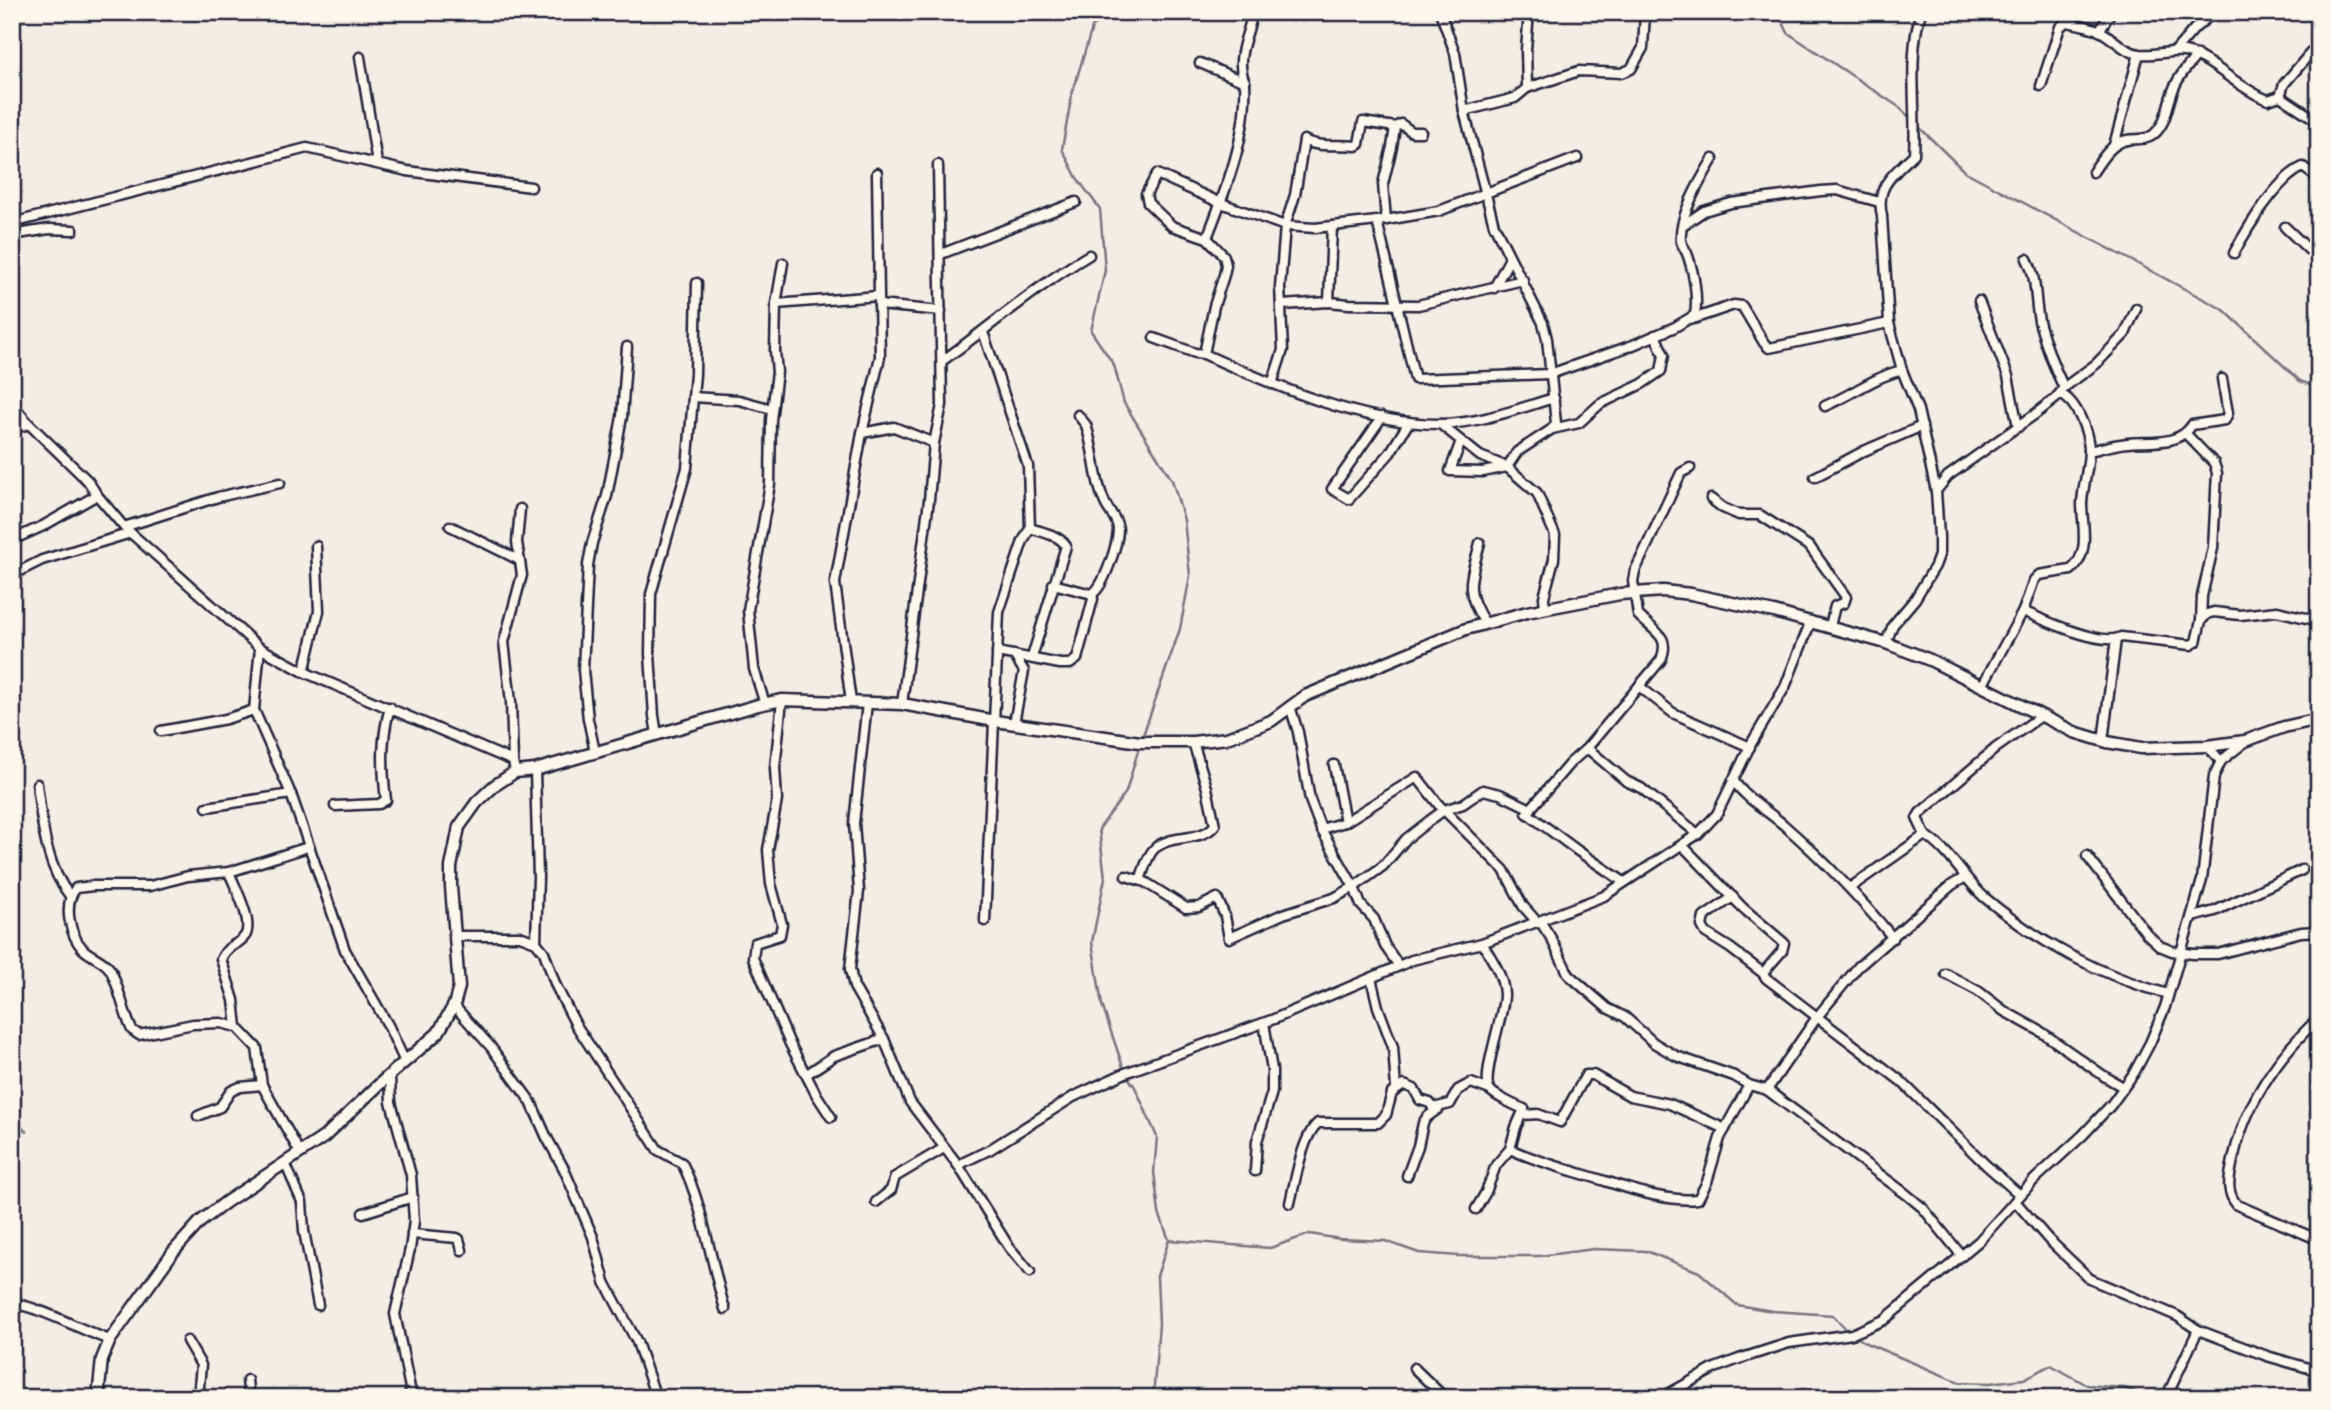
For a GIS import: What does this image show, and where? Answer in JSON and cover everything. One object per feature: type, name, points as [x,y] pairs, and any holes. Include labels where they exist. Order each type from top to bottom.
[{"type":"street","points":[[1207,238],[1240,141],[1245,82],[1240,73],[1240,62],[1253,12]]},
{"type":"street","points":[[1440,12],[1455,54],[1464,111],[1494,225],[1523,280],[1548,339],[1556,423],[1552,429]]},
{"type":"street","points":[[1527,88],[1529,12]]},
{"type":"street","points":[[1464,111],[1515,98],[1527,88],[1579,71],[1621,73],[1631,69],[1643,48],[1645,12]]},
{"type":"street","points":[[1886,643],[1893,625],[1924,585],[1939,555],[1936,491],[1922,426],[1889,323],[1879,202],[1883,186],[1914,154],[1916,115],[1912,91],[1921,12]]},
{"type":"street","points":[[2099,31],[2111,12]]},
{"type":"street","points":[[2176,50],[2214,12]]},
{"type":"street","points":[[2041,86],[2060,27],[2067,22],[2099,31],[2118,46],[2139,54],[2176,50],[2197,55],[2258,96],[2268,100],[2280,96]]},
{"type":"street","points":[[2280,96],[2284,83],[2315,54],[2319,43]]},
{"type":"street","points":[[2093,172],[2114,145],[2139,54]]},
{"type":"street","points":[[2114,145],[2154,134],[2165,119],[2173,89],[2181,74],[2197,55]]},
{"type":"street","points":[[359,57],[377,163]]},
{"type":"street","points":[[1200,63],[1245,82]]},
{"type":"street","points":[[2280,96],[2319,122]]},
{"type":"street","points":[[1272,384],[1283,350],[1280,288],[1285,226],[1295,195],[1304,140],[1312,145],[1356,146],[1359,144],[1363,122],[1395,127],[1401,124],[1412,132],[1421,132]]},
{"type":"street","points":[[1395,127],[1383,184],[1382,221],[1415,379],[1550,374],[1616,352],[1691,319],[1734,305],[1742,306],[1769,348],[1889,323]]},
{"type":"street","points":[[12,223],[307,148],[407,171],[531,187]]},
{"type":"street","points":[[1204,354],[1226,265],[1220,250],[1207,238],[1172,226],[1148,203],[1146,194],[1157,174],[1221,203],[1285,226],[1332,226],[1439,211],[1577,158]]},
{"type":"street","points":[[1691,319],[1696,308],[1695,287],[1688,254],[1681,242],[1682,226],[1697,185],[1713,159]]},
{"type":"street","points":[[902,704],[934,443],[942,405],[938,165]]},
{"type":"street","points":[[2234,253],[2257,214],[2297,169],[2303,167],[2319,178]]},
{"type":"street","points":[[851,702],[835,583],[862,433],[880,357],[877,173]]},
{"type":"street","points":[[1682,226],[1704,211],[1731,203],[1821,191],[1837,190],[1879,202]]},
{"type":"street","points":[[941,254],[1076,202]]},
{"type":"street","points":[[1329,302],[1332,226]]},
{"type":"street","points":[[2285,227],[2309,250],[2319,254]]},
{"type":"street","points":[[12,234],[49,229],[73,230]]},
{"type":"street","points":[[942,361],[1058,274],[1089,255]]},
{"type":"street","points":[[1494,288],[1510,258]]},
{"type":"street","points":[[1982,686],[2023,611],[2034,580],[2039,575],[2071,570],[2080,558],[2086,529],[2082,506],[2089,451],[2087,439],[2073,405],[2062,391],[2039,322],[2036,286],[2027,259]]},
{"type":"street","points":[[765,704],[754,669],[748,610],[770,484],[772,409],[777,372],[776,304],[783,263]]},
{"type":"street","points":[[1282,305],[1329,302],[1418,305],[1523,280]]},
{"type":"street","points":[[657,734],[650,654],[651,594],[687,468],[693,397],[697,283]]},
{"type":"street","points":[[1979,300],[2008,376],[2018,427]]},
{"type":"street","points":[[776,304],[878,301],[941,311]]},
{"type":"street","points":[[1936,491],[1948,476],[2018,427],[2096,364],[2117,343],[2130,325],[2136,309]]},
{"type":"street","points":[[983,332],[1028,466],[1030,528],[999,612],[985,921]]},
{"type":"street","points":[[1461,441],[1450,471],[1483,472],[1507,467],[1517,452],[1552,429],[1579,423],[1600,404],[1642,384],[1661,371],[1664,355],[1655,335]]},
{"type":"street","points":[[1154,338],[1204,354],[1272,384],[1357,411],[1409,422],[1455,423],[1554,398]]},
{"type":"street","points":[[595,752],[588,719],[583,670],[588,565],[607,496],[622,417],[627,347]]},
{"type":"street","points":[[1825,406],[1847,397],[1882,375],[1902,370]]},
{"type":"street","points":[[2089,451],[2129,443],[2153,443],[2186,434],[2192,425],[2225,421],[2228,417],[2222,379]]},
{"type":"street","points":[[693,397],[739,400],[772,409]]},
{"type":"street","points":[[12,404],[88,481],[128,530],[260,648],[304,672],[390,707],[514,766],[535,770],[782,701],[902,704],[995,721],[1140,742],[1193,742],[1227,738],[1250,732],[1271,721],[1305,696],[1466,629],[1545,609],[1635,593],[1663,591],[1691,594],[1811,621],[1886,643],[1930,660],[2074,732],[2103,741],[2141,748],[2207,746],[2245,741],[2284,727],[2319,719]]},
{"type":"street","points":[[1054,584],[1092,594],[1098,590],[1117,539],[1116,518],[1106,505],[1086,425],[1078,415]]},
{"type":"street","points":[[1381,417],[1332,489],[1349,499],[1390,453],[1409,422]]},
{"type":"street","points":[[1450,433],[1455,423]]},
{"type":"street","points":[[12,429],[29,424]]},
{"type":"street","points":[[1440,424],[1480,456],[1507,467],[1537,493],[1555,535],[1554,559],[1544,597],[1545,609]]},
{"type":"street","points":[[1815,477],[1864,450],[1922,426]]},
{"type":"street","points":[[862,433],[894,427],[934,443]]},
{"type":"street","points":[[2023,611],[2104,639],[2121,637],[2191,645],[2196,642],[2201,621],[2202,596],[2213,548],[2217,473],[2214,463],[2186,434]]},
{"type":"street","points":[[1624,882],[1527,813],[1570,763],[1587,748],[1661,660],[1666,646],[1664,638],[1638,615],[1633,581],[1637,564],[1681,473],[1690,468]]},
{"type":"street","points":[[12,575],[42,560],[218,497],[280,483]]},
{"type":"street","points":[[12,540],[43,526],[97,495]]},
{"type":"street","points":[[1712,499],[1723,508],[1739,515],[1760,515],[1810,547],[1846,597],[1844,603],[1835,606],[1830,626]]},
{"type":"street","points":[[97,1398],[102,1359],[110,1340],[189,1232],[226,1202],[330,1132],[438,1033],[455,1003],[459,987],[451,867],[459,827],[477,802],[514,766],[511,702],[504,642],[522,575],[517,542],[520,509]]},
{"type":"street","points":[[450,526],[519,560]]},
{"type":"street","points":[[1030,528],[1056,537],[1066,546],[1032,657]]},
{"type":"street","points":[[1480,543],[1469,588],[1475,607],[1485,623]]},
{"type":"street","points":[[304,672],[319,611],[316,546]]},
{"type":"street","points":[[997,652],[1070,664],[1077,659],[1092,594]]},
{"type":"street","points":[[2201,621],[2207,614],[2214,612],[2241,615],[2277,611],[2319,621]]},
{"type":"street","points":[[958,1165],[989,1150],[1073,1097],[1125,1073],[1264,1023],[1399,966],[1482,943],[1604,897],[1698,834],[1717,814],[1750,747],[1785,687],[1811,621]]},
{"type":"street","points":[[2103,741],[2116,639]]},
{"type":"street","points":[[260,648],[254,709],[291,794],[307,847],[345,950],[388,1025],[405,1062]]},
{"type":"street","points":[[1014,655],[1024,671],[1014,723]]},
{"type":"street","points":[[1639,686],[1674,713],[1750,747]]},
{"type":"street","points":[[782,701],[775,768],[777,800],[768,850],[771,884],[782,924],[780,935],[755,943],[753,958],[775,1012],[816,1094],[831,1117]]},
{"type":"street","points":[[867,703],[854,823],[859,891],[850,970],[854,987],[884,1039],[911,1102],[958,1165],[1009,1247],[1030,1272]]},
{"type":"street","points":[[1290,706],[1298,732],[1310,800],[1321,829],[1361,905],[1374,919],[1385,946],[1399,966]]},
{"type":"street","points":[[335,806],[379,804],[386,800],[382,737],[390,707]]},
{"type":"street","points":[[161,731],[226,719],[254,709]]},
{"type":"street","points":[[2040,716],[1988,754],[1917,818],[1925,835],[1948,855],[1964,878],[2002,911],[2043,940],[2109,973],[2168,994]]},
{"type":"street","points":[[1661,1398],[1715,1368],[1739,1359],[1789,1343],[1852,1334],[1884,1320],[1962,1256],[2111,1105],[2150,1042],[2165,1007],[2202,880],[2214,776],[2221,761],[2245,741]]},
{"type":"street","points":[[1140,880],[1152,851],[1160,844],[1206,833],[1215,825],[1193,742]]},
{"type":"street","points":[[2207,746],[2221,761]]},
{"type":"street","points":[[1587,748],[1626,781],[1641,788],[1698,834]]},
{"type":"street","points":[[1334,765],[1345,822]]},
{"type":"street","points":[[535,770],[538,877],[536,942]]},
{"type":"street","points":[[1321,829],[1345,822],[1417,777],[1444,810],[1504,870],[1523,906],[1552,938],[1569,975],[1607,1008],[1625,1017],[1654,1043],[1676,1056],[1767,1090],[1923,1208],[1962,1256]]},
{"type":"street","points":[[1733,780],[1851,887],[1894,938]]},
{"type":"street","points":[[37,784],[42,823],[54,870],[70,896]]},
{"type":"street","points":[[1126,876],[1140,880],[1186,908],[1199,907],[1217,898],[1225,916],[1229,938],[1283,914],[1334,898],[1353,887],[1383,866],[1406,839],[1444,810],[1463,804],[1483,790],[1500,794],[1531,808]]},
{"type":"street","points":[[207,807],[291,794]]},
{"type":"street","points":[[1851,887],[1925,835]]},
{"type":"street","points":[[1682,845],[1733,897],[1784,943],[1784,947],[1763,973]]},
{"type":"street","points":[[300,1153],[261,1085],[257,1048],[237,1027],[221,1023],[193,1024],[139,1035],[132,1030],[110,969],[81,948],[71,925],[68,907],[70,896],[76,888],[150,886],[188,876],[229,872],[307,847]]},
{"type":"street","points":[[2087,856],[2147,934],[2160,946],[2180,953],[2218,954],[2301,932],[2319,932]]},
{"type":"street","points":[[2193,917],[2215,911],[2302,870]]},
{"type":"street","points":[[229,872],[245,911],[247,926],[246,934],[227,947],[221,959],[234,1000],[237,1027]]},
{"type":"street","points":[[1767,1090],[1817,1017],[1858,967],[1952,885],[1964,878]]},
{"type":"street","points":[[1733,897],[1704,917],[1702,926],[1706,933],[1740,955],[1901,1081],[2018,1198],[2048,1240],[2090,1279],[2178,1316],[2198,1330],[2267,1356],[2319,1371]]},
{"type":"street","points":[[456,936],[520,936],[536,942],[544,952],[556,986],[576,1025],[658,1150],[682,1163],[701,1219],[725,1309]]},
{"type":"street","points":[[1482,943],[1502,978],[1504,992],[1504,1005],[1486,1080],[1490,1090]]},
{"type":"street","points":[[1946,974],[1978,991],[2004,1011],[2040,1031],[2123,1087]]},
{"type":"street","points":[[1371,978],[1393,1048],[1396,1089]]},
{"type":"street","points":[[455,1003],[531,1102],[593,1237],[605,1282],[637,1342],[653,1389]]},
{"type":"street","points":[[2319,1018],[2278,1063],[2258,1093],[2244,1120],[2228,1187],[2231,1198],[2237,1205],[2319,1240]]},
{"type":"street","points":[[1255,1171],[1257,1140],[1272,1092],[1272,1070],[1264,1023]]},
{"type":"street","points":[[807,1074],[834,1056],[884,1039]]},
{"type":"street","points":[[1523,1115],[1538,1114],[1560,1122],[1586,1074],[1593,1075],[1630,1096],[1670,1104],[1725,1129]]},
{"type":"street","points":[[390,1075],[391,1102],[409,1164],[413,1197],[412,1234],[396,1314],[412,1398]]},
{"type":"street","points":[[1407,1176],[1423,1124],[1432,1112],[1450,1104],[1458,1090],[1471,1083],[1490,1090],[1524,1109],[1510,1149],[1496,1165],[1476,1209]]},
{"type":"street","points":[[198,1115],[220,1107],[231,1091],[240,1087],[261,1085]]},
{"type":"street","points":[[1290,1203],[1303,1154],[1314,1126],[1324,1122],[1378,1123],[1386,1115],[1392,1093],[1404,1085],[1414,1088],[1420,1100],[1430,1103],[1433,1108],[1441,1107]]},
{"type":"street","points":[[1510,1149],[1541,1163],[1635,1192],[1686,1200],[1698,1199],[1725,1129],[1749,1085]]},
{"type":"street","points":[[876,1202],[891,1190],[895,1177],[944,1148]]},
{"type":"street","points":[[285,1163],[302,1202],[304,1231],[318,1305]]},
{"type":"street","points":[[363,1213],[413,1197]]},
{"type":"street","points":[[412,1234],[457,1238],[461,1250]]},
{"type":"street","points":[[12,1303],[34,1308],[76,1328],[110,1340]]},
{"type":"street","points":[[2166,1398],[2198,1330]]},
{"type":"street","points":[[187,1341],[201,1365],[198,1398]]},
{"type":"street","points":[[1414,1368],[1446,1398]]},
{"type":"street","points":[[247,1380],[249,1398]]},
{"type":"street","points":[[504,1398],[512,1398]]},
{"type":"waterway","points":[[1105,12],[1092,28],[1072,94],[1062,149],[1077,178],[1100,209],[1105,270],[1091,331],[1114,365],[1124,403],[1172,480],[1184,520],[1190,576],[1180,629],[1142,738]]},
{"type":"waterway","points":[[1778,12],[1788,33],[1899,107],[1911,119]]},
{"type":"waterway","points":[[1918,126],[1964,171],[2224,310],[2300,381],[2319,388]]},
{"type":"waterway","points":[[1140,744],[1126,792],[1099,829],[1105,878],[1092,942],[1102,1005],[1125,1073],[1135,1087],[1157,1137],[1154,1172],[1159,1213],[1169,1240],[1157,1276],[1159,1324],[1153,1398]]},
{"type":"waterway","points":[[12,1120],[27,1132]]},
{"type":"waterway","points":[[1170,1240],[1270,1248],[1310,1234],[1340,1239],[1385,1241],[1419,1253],[1459,1256],[1539,1256],[1594,1249],[1646,1251],[1699,1272],[1737,1305],[1773,1311],[1833,1315],[1848,1331]]},
{"type":"waterway","points":[[1853,1335],[1868,1344],[1959,1382],[1990,1383],[2024,1379],[2051,1365],[2087,1385],[2125,1388],[2151,1398]]}]
